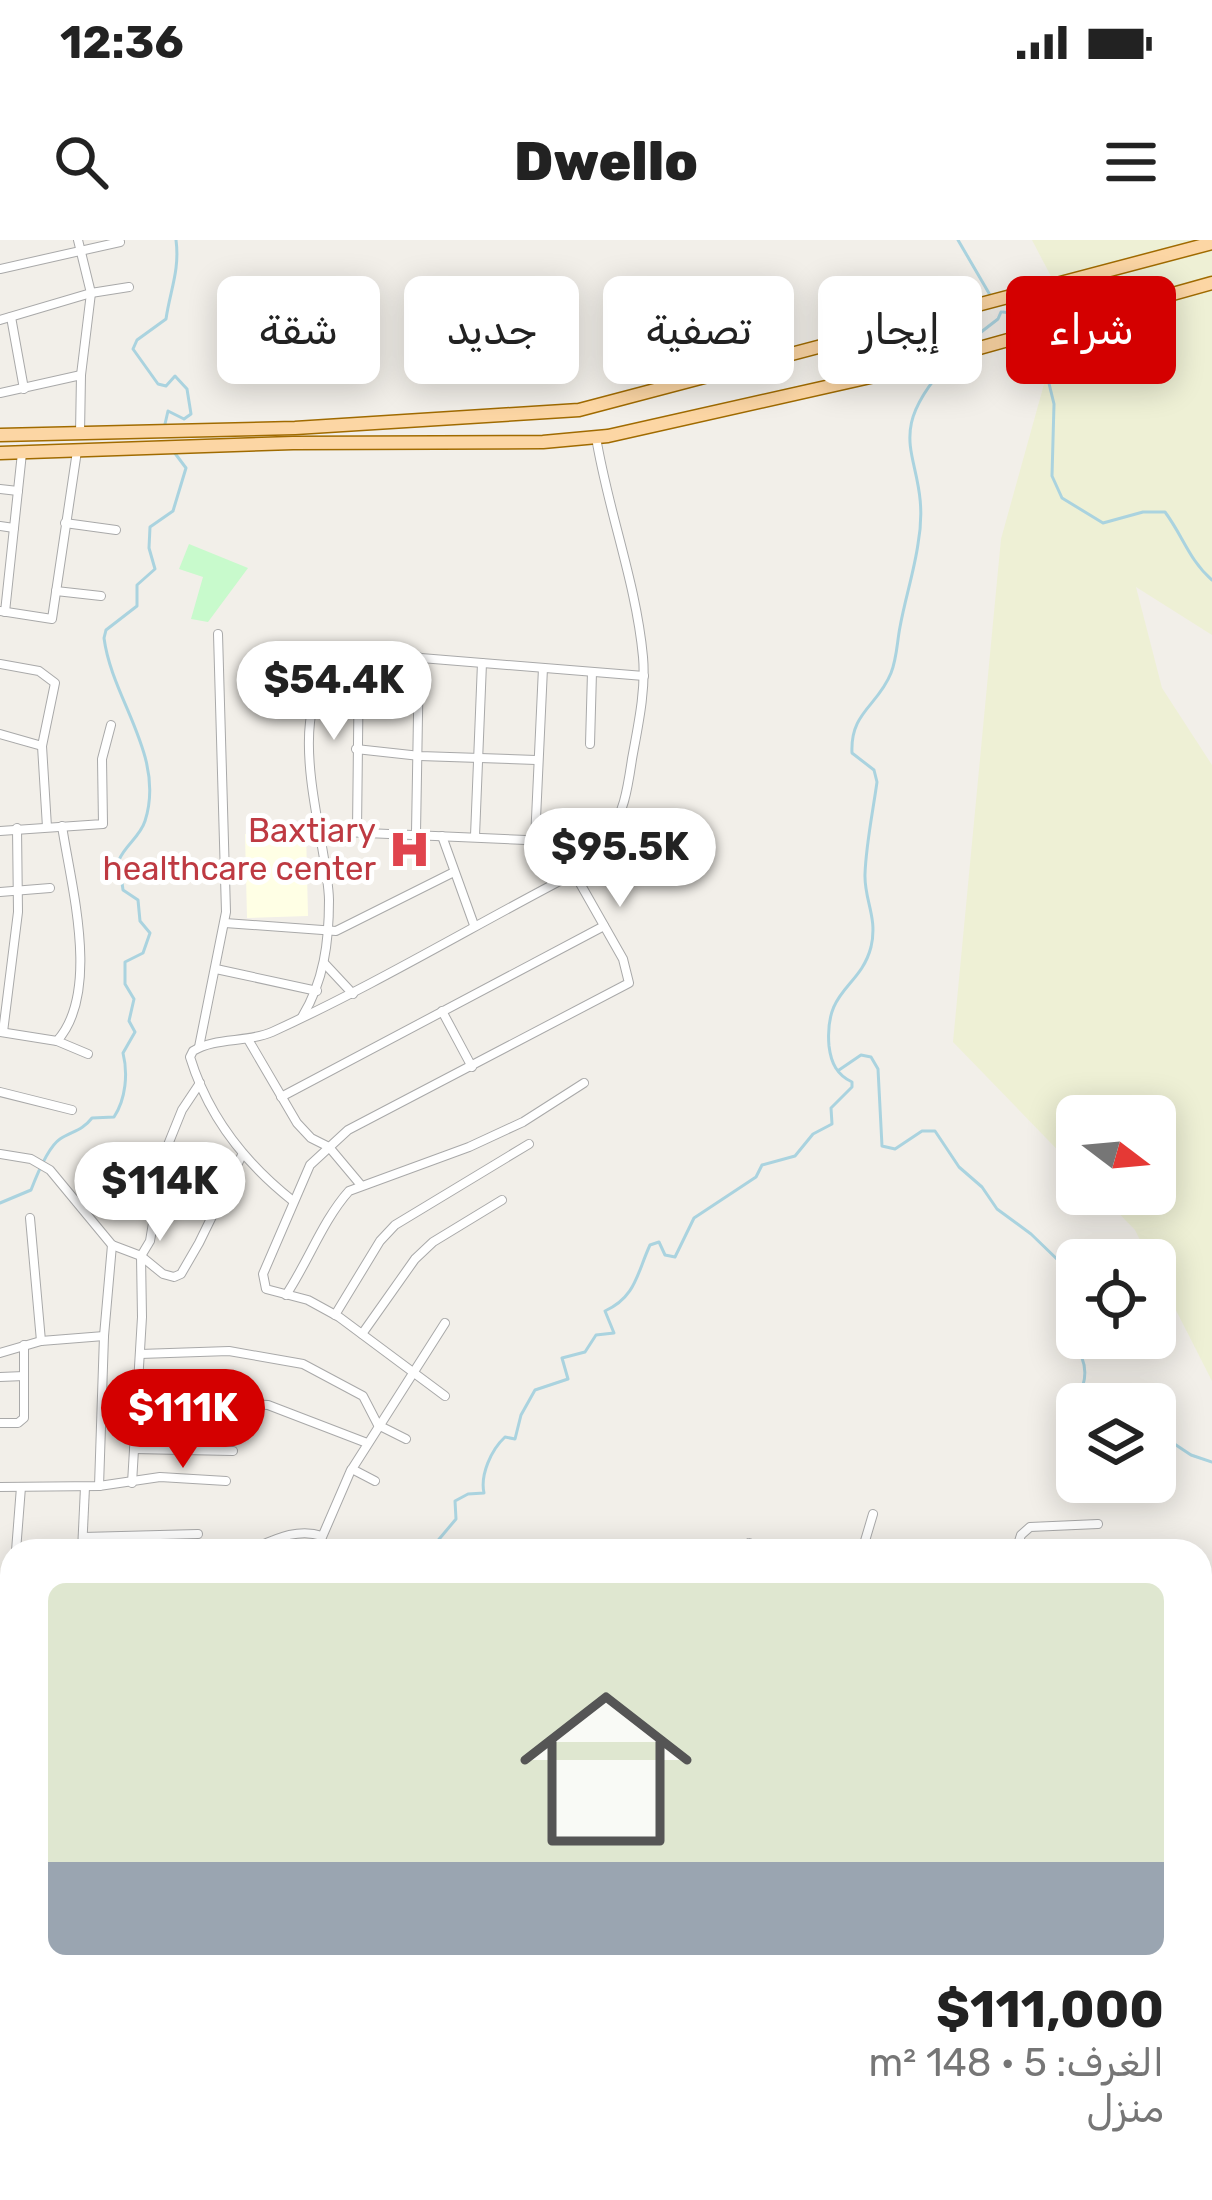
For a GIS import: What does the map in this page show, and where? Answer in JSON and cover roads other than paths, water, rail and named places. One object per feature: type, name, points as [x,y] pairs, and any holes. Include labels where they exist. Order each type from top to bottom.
[{"type":"main road","points":[[0,453],[294,435],[579,410],[1212,243]]},
{"type":"main road","points":[[0,435],[294,435],[543,442],[596,437],[897,371],[1212,284]]},
{"type":"street","points":[[0,269],[79,245],[120,242]]},
{"type":"street","points":[[79,245],[91,293],[80,434]]},
{"type":"street","points":[[0,320],[91,293],[129,287]]},
{"type":"street","points":[[11,316],[24,389]]},
{"type":"street","points":[[0,394],[81,376]]},
{"type":"street","points":[[320,831],[556,841],[606,838],[619,820],[644,676],[634,599],[596,437]]},
{"type":"street","points":[[22,453],[2,612],[52,619],[77,451]]},
{"type":"street","points":[[0,489],[17,491]]},
{"type":"street","points":[[65,523],[116,530]]},
{"type":"street","points":[[0,526],[14,528]]},
{"type":"street","points":[[56,591],[101,596]]},
{"type":"street","points":[[218,634],[225,923],[199,1047],[190,1057],[242,1155],[293,1202]]},
{"type":"street","points":[[302,1017],[317,991],[327,931],[329,899],[308,760],[313,712],[331,671],[359,656],[418,656],[644,676]]},
{"type":"street","points":[[357,831],[359,656]]},
{"type":"street","points":[[416,833],[418,656]]},
{"type":"street","points":[[475,836],[482,663]]},
{"type":"street","points":[[0,664],[39,671],[55,683],[42,746],[47,827]]},
{"type":"street","points":[[535,840],[543,668]]},
{"type":"street","points":[[590,745],[592,672]]},
{"type":"street","points":[[0,831],[104,824],[102,758],[111,725]]},
{"type":"street","points":[[0,734],[42,746]]},
{"type":"street","points":[[356,749],[536,760]]},
{"type":"street","points":[[619,820],[669,837]]},
{"type":"street","points":[[57,1042],[80,985],[62,826]]},
{"type":"street","points":[[17,828],[18,892],[2,1032],[57,1042],[88,1054]]},
{"type":"street","points":[[442,836],[474,926]]},
{"type":"street","points":[[445,1396],[335,1315],[308,1300],[266,1289],[263,1274],[310,1165],[329,1147],[370,1118],[629,983],[623,959],[556,841]]},
{"type":"street","points":[[225,923],[336,931],[454,872]]},
{"type":"street","points":[[199,1047],[249,1040],[352,994],[574,874]]},
{"type":"street","points":[[0,892],[50,888]]},
{"type":"street","points":[[281,1097],[604,926]]},
{"type":"street","points":[[324,964],[352,994]]},
{"type":"street","points":[[216,969],[317,991]]},
{"type":"street","points":[[442,1011],[472,1067]]},
{"type":"street","points":[[249,1040],[311,1138],[329,1147],[360,1184]]},
{"type":"street","points":[[161,1162],[182,1110],[200,1083]]},
{"type":"street","points":[[286,1295],[309,1261],[335,1205],[360,1184],[469,1147],[523,1122],[584,1083]]},
{"type":"street","points":[[0,1092],[73,1109]]},
{"type":"street","points":[[335,1315],[395,1225],[529,1144]]},
{"type":"street","points":[[106,1151],[151,1212],[150,1240],[141,1256],[132,1483]]},
{"type":"street","points":[[0,1154],[38,1162],[50,1170],[112,1245],[141,1256],[163,1274],[181,1274],[242,1155]]},
{"type":"street","points":[[144,1154],[223,1194]]},
{"type":"street","points":[[362,1334],[415,1258],[502,1200]]},
{"type":"street","points":[[30,1218],[41,1341]]},
{"type":"street","points":[[99,1486],[112,1245]]},
{"type":"street","points":[[321,1539],[352,1468],[445,1323]]},
{"type":"street","points":[[0,1353],[41,1341],[104,1336]]},
{"type":"street","points":[[0,1423],[22,1421],[24,1345]]},
{"type":"street","points":[[140,1354],[229,1351],[285,1358],[363,1396],[378,1425],[406,1439]]},
{"type":"street","points":[[0,1377],[24,1376]]},
{"type":"street","points":[[138,1400],[268,1405],[367,1443]]},
{"type":"street","points":[[134,1449],[233,1451]]},
{"type":"street","points":[[352,1468],[375,1481]]},
{"type":"street","points":[[0,1487],[85,1487],[160,1478],[226,1481]]},
{"type":"street","points":[[17,1539],[21,1487]]},
{"type":"street","points":[[85,1487],[83,1537],[198,1534]]},
{"type":"street","points":[[866,1539],[873,1514]]},
{"type":"street","points":[[1020,1539],[1030,1527],[1098,1523]]},
{"type":"street","points":[[279,1539],[306,1531],[322,1536]]},
{"type":"waterway","points":[[165,424],[168,411],[184,419],[191,414],[187,389],[175,376],[166,386],[158,384],[133,349],[137,340],[166,319],[176,271],[176,240]]},
{"type":"waterway","points":[[958,240],[990,295]]},
{"type":"waterway","points":[[982,331],[1001,312]]},
{"type":"waterway","points":[[439,1539],[456,1519],[455,1501],[484,1493],[491,1456],[505,1437],[515,1439],[535,1390],[568,1379],[562,1358],[585,1352],[596,1335],[614,1333],[605,1311],[629,1291],[650,1245],[659,1242],[665,1255],[675,1257],[694,1218],[756,1177],[762,1165],[795,1156],[813,1134],[832,1124],[831,1108],[852,1087],[833,1063],[829,1027],[837,1000],[871,947],[873,927],[865,874],[877,782],[874,770],[852,753],[853,739],[860,718],[886,684],[895,662],[921,514],[910,433],[914,413],[932,384]]},
{"type":"waterway","points":[[1049,384],[1054,404],[1052,476],[1062,498],[1103,523],[1143,512],[1165,512],[1212,580]]},
{"type":"waterway","points":[[0,1203],[31,1190],[60,1139],[92,1118],[114,1117],[123,1094],[123,1053],[135,1032],[129,1021],[134,999],[125,984],[125,962],[143,953],[150,933],[140,921],[138,900],[123,890],[119,860],[143,827],[150,797],[143,751],[104,638],[106,630],[137,606],[137,585],[155,569],[150,527],[173,511],[186,468],[174,452]]},
{"type":"waterway","points":[[839,1070],[861,1055],[871,1057],[878,1069],[882,1146],[895,1149],[922,1131],[935,1131],[959,1167],[982,1187],[997,1209],[1060,1262],[1067,1290],[1058,1322],[1079,1351],[1083,1383]]},
{"type":"waterway","points":[[1176,1445],[1212,1462]]},
{"type":"place","name":"Baxtiary healthcare center","points":[[410,849]]}]
